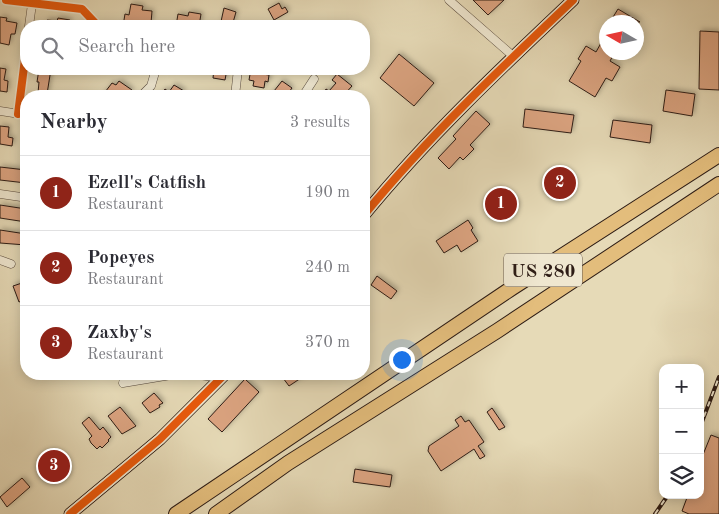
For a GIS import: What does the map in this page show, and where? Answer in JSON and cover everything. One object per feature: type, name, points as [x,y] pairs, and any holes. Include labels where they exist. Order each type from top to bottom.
[{"type":"highway","name":"US 280","points":[[176,514],[512,288],[716,157]]},
{"type":"highway","name":"US 280","points":[[216,514],[288,462],[497,331],[718,185]]},
{"type":"street","points":[[6,0],[82,9],[92,20]]},
{"type":"street","points":[[449,0],[513,56]]},
{"type":"street","points":[[370,207],[387,186],[513,56],[573,0]]},
{"type":"street","points":[[31,20],[32,4]]},
{"type":"street","points":[[24,75],[24,90]]},
{"type":"street","points":[[147,90],[151,86],[154,75]]},
{"type":"street","points":[[236,90],[237,75]]},
{"type":"street","points":[[307,90],[314,80]]},
{"type":"street","points":[[0,111],[20,114]]},
{"type":"street","points":[[0,194],[20,198]]},
{"type":"street","points":[[0,260],[10,264]]},
{"type":"street","points":[[123,382],[136,380]]},
{"type":"street","points":[[70,514],[160,439],[219,380]]},
{"type":"building","points":[[473,0],[504,0],[488,15]]},
{"type":"building","points":[[279,3],[282,9],[285,7],[288,12],[274,20],[268,9]]},
{"type":"building","points":[[131,4],[143,6],[142,10],[152,11],[151,20],[124,20],[125,14],[129,15]]},
{"type":"building","points":[[224,8],[236,12],[234,20],[221,20]]},
{"type":"building","points":[[618,9],[628,15],[614,15]]},
{"type":"building","points":[[189,12],[201,14],[200,20],[177,20],[178,14],[188,16]]},
{"type":"building","points":[[0,17],[7,18],[6,21],[17,23],[15,34],[11,34],[9,45],[0,43]]},
{"type":"building","points":[[700,31],[719,32],[719,90],[699,89]]},
{"type":"building","points":[[586,46],[596,52],[599,47],[599,60],[611,60],[620,67],[612,81],[606,78],[595,97],[569,81],[581,61],[578,59]]},
{"type":"building","points":[[399,54],[434,83],[414,106],[380,78]]},
{"type":"building","points":[[0,68],[6,69],[4,80],[8,81],[7,92],[0,91]]},
{"type":"building","points":[[38,75],[50,75],[48,90],[38,90],[39,82],[37,82]]},
{"type":"building","points":[[213,75],[226,75],[225,80],[213,78]]},
{"type":"building","points":[[250,75],[269,75],[268,82],[265,81],[264,88],[253,86],[254,81],[249,80]]},
{"type":"building","points":[[338,75],[352,86],[348,90],[330,90],[336,83],[332,80]]},
{"type":"building","points":[[119,81],[132,90],[107,90],[112,83],[116,85]]},
{"type":"building","points":[[282,81],[292,88],[290,90],[275,90]]},
{"type":"building","points":[[174,85],[182,90],[170,90]]},
{"type":"building","points":[[666,90],[695,94],[692,116],[663,111]]},
{"type":"building","points":[[525,109],[574,115],[571,133],[523,127]]},
{"type":"building","points":[[476,111],[490,124],[470,145],[474,149],[463,160],[460,157],[449,169],[438,158],[456,139],[453,136]]},
{"type":"building","points":[[613,120],[652,125],[650,143],[610,137]]},
{"type":"building","points":[[0,126],[9,127],[8,137],[13,138],[12,146],[0,144]]},
{"type":"building","points":[[0,167],[20,169],[20,182],[0,180]]},
{"type":"building","points":[[552,171],[571,189],[568,195],[557,188],[548,176]]},
{"type":"building","points":[[497,189],[517,204],[505,220],[485,204]]},
{"type":"building","points":[[0,205],[20,208],[20,221],[0,218]]},
{"type":"building","points":[[468,220],[473,228],[471,230],[478,241],[461,252],[457,245],[444,253],[436,241]]},
{"type":"building","points":[[0,230],[20,233],[20,245],[0,243]]},
{"type":"building","points":[[377,276],[397,291],[391,299],[371,285]]},
{"type":"building","points":[[20,284],[19,302],[13,286]]},
{"type":"building","points":[[244,380],[259,392],[222,432],[208,419]]},
{"type":"building","points":[[284,380],[298,380],[289,386]]},
{"type":"building","points":[[154,393],[163,403],[150,413],[142,403]]},
{"type":"building","points":[[120,407],[136,426],[122,434],[108,416]]},
{"type":"building","points":[[492,408],[505,427],[499,430],[487,412]]},
{"type":"building","points":[[461,416],[465,422],[469,420],[484,442],[478,446],[485,456],[480,459],[474,449],[441,471],[428,451],[429,446],[459,426],[455,420]]},
{"type":"building","points":[[89,417],[100,430],[103,427],[111,437],[102,448],[100,446],[97,449],[91,443],[89,439],[92,436],[82,423]]},
{"type":"building","points":[[711,435],[719,438],[719,514],[689,514],[682,511],[686,499],[704,499],[704,452]]},
{"type":"building","points":[[53,452],[67,472],[55,481],[40,460]]},
{"type":"building","points":[[355,469],[392,475],[390,487],[353,482]]},
{"type":"building","points":[[22,478],[30,487],[7,507],[0,497]]},
{"type":"railway","points":[[704,416],[719,377]]},
{"type":"railway","points":[[655,514],[665,499]]},
{"type":"cycle path","points":[[6,0],[82,9],[92,20]]},
{"type":"cycle path","points":[[370,208],[439,131],[573,0]]},
{"type":"cycle path","points":[[21,90],[23,75]]},
{"type":"cycle path","points":[[18,114],[20,98]]},
{"type":"cycle path","points":[[70,514],[160,439],[219,380]]},
{"type":"place","name":"Popeyes","points":[[560,183]]},
{"type":"place","name":"Ezell's Catfish","points":[[501,204]]},
{"type":"place","name":"Zaxby's","points":[[54,466]]}]
